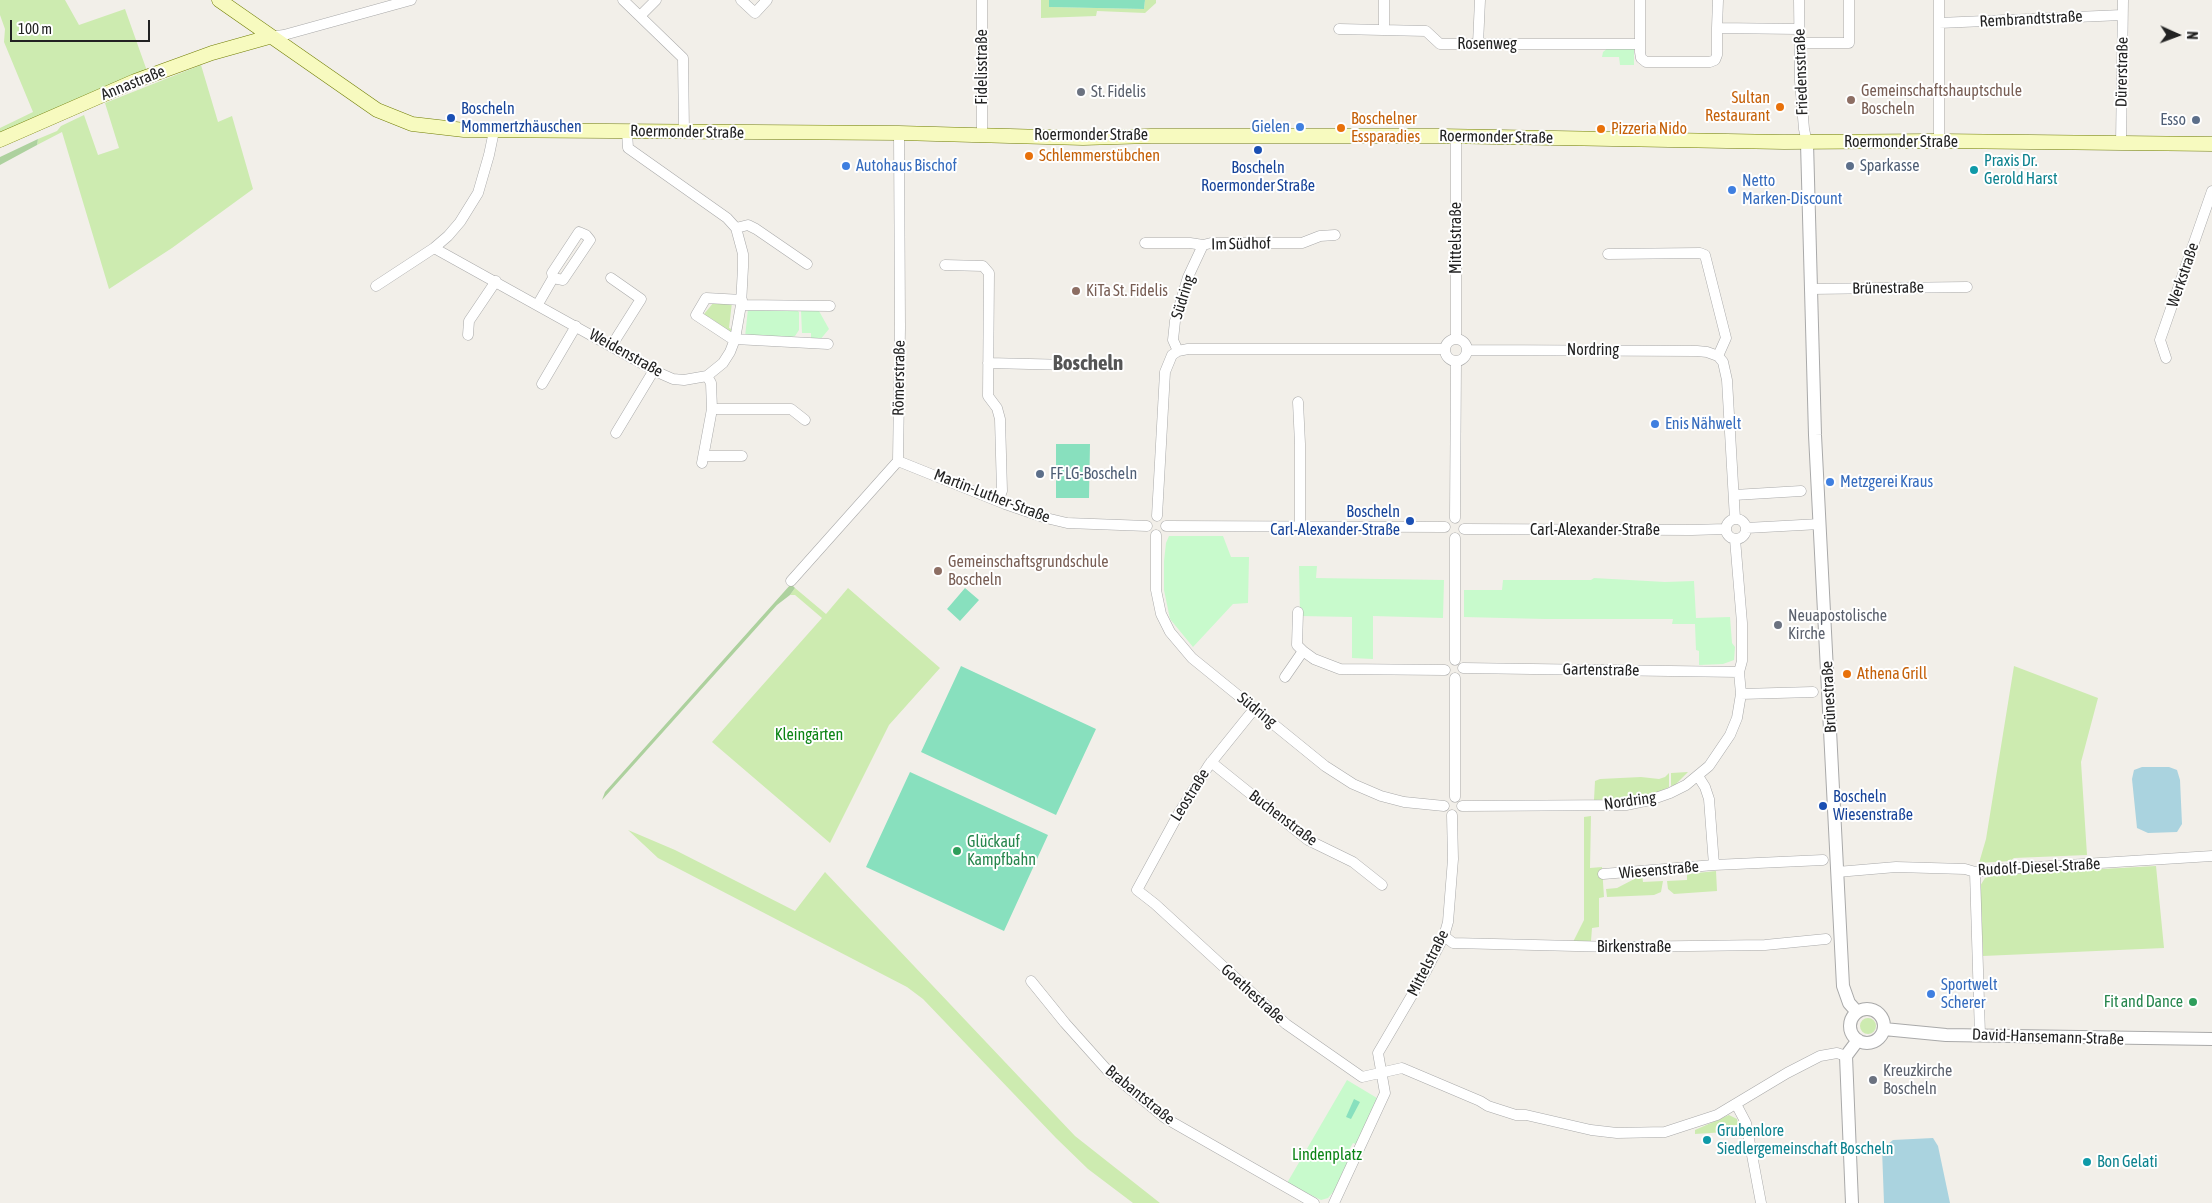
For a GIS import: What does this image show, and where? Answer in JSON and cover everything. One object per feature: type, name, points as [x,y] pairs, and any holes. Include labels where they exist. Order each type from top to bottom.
[{"type":"main road","name":"Roermonder Straße","points":[[219,0],[369,105],[390,117],[412,124],[437,128],[494,131],[982,134],[1083,138],[1151,136],[1456,136],[1807,143],[1939,141],[2212,144]]},
{"type":"main road","name":"Annastraße","points":[[0,140],[136,81],[270,36]]},
{"type":"street","points":[[270,36],[284,35],[410,0]]},
{"type":"street","points":[[623,0],[683,58],[684,132]]},
{"type":"street","points":[[640,16],[656,0]]},
{"type":"street","points":[[741,0],[754,12],[767,0]]},
{"type":"street","name":"Fidelisstraße","points":[[982,0],[982,134]]},
{"type":"street","points":[[1384,0],[1384,28]]},
{"type":"street","points":[[1478,44],[1480,0]]},
{"type":"street","points":[[1640,0],[1641,58],[1646,62],[1710,62],[1715,60],[1717,55],[1718,0]]},
{"type":"street","name":"Friedensstraße","points":[[1799,0],[1804,129],[1807,143]]},
{"type":"street","points":[[1800,43],[1849,43],[1849,0]]},
{"type":"street","points":[[1939,0],[1939,141]]},
{"type":"street","name":"Dürerstraße","points":[[2121,144],[2123,0]]},
{"type":"street","name":"Rembrandtstraße","points":[[1939,23],[2122,15]]},
{"type":"street","name":"Rosenweg","points":[[1339,29],[1384,28],[1426,30],[1440,44],[1640,44]]},
{"type":"street","points":[[1717,28],[1799,29]]},
{"type":"street","points":[[376,286],[434,248],[460,222],[478,193],[494,131]]},
{"type":"street","points":[[627,132],[628,148],[727,218],[736,228],[743,254],[741,302],[735,339],[730,352],[723,363],[708,376],[711,383],[712,409],[703,459],[742,456]]},
{"type":"street","name":"Römerstraße","points":[[898,461],[899,133]]},
{"type":"street","name":"Mittelstraße","points":[[1456,136],[1456,339]]},
{"type":"street","name":"Brünestraße","points":[[1807,143],[1810,289],[1820,524],[1843,986],[1849,1003],[1857,1012]]},
{"type":"street","name":"Werkstraße","points":[[2166,358],[2160,340],[2212,191]]},
{"type":"street","points":[[736,228],[748,225],[756,229],[807,264]]},
{"type":"street","points":[[538,304],[553,278],[552,273],[579,232],[586,235],[590,240],[563,280],[553,278]]},
{"type":"street","name":"Im Südhof","points":[[1145,243],[1190,243],[1203,245],[1211,242],[1302,243],[1320,236],[1335,235]]},
{"type":"street","name":"Südring","points":[[1178,351],[1173,340],[1175,321],[1188,277],[1203,245]]},
{"type":"street","name":"Weidenstraße","points":[[434,248],[673,379],[684,380],[708,376]]},
{"type":"street","points":[[1608,254],[1700,253],[1705,255],[1726,338],[1718,356],[1723,362],[1727,380],[1735,519]]},
{"type":"street","points":[[945,265],[983,266],[989,273],[988,396],[998,408],[1000,419],[1002,491],[998,501]]},
{"type":"street","points":[[611,278],[641,299],[612,345]]},
{"type":"street","points":[[468,335],[469,321],[496,281]]},
{"type":"street","name":"Brünestraße","points":[[1810,289],[1967,287]]},
{"type":"street","points":[[828,344],[735,339],[696,315],[706,298],[741,302],[830,306]]},
{"type":"street","points":[[542,384],[576,326]]},
{"type":"street","points":[[1456,339],[1464,343],[1467,350],[1462,359],[1456,361],[1447,356],[1445,349],[1449,342],[1456,339]]},
{"type":"street","points":[[1157,516],[1165,372],[1167,363],[1172,355],[1178,351],[1188,349],[1445,349]]},
{"type":"street","name":"Nordring","points":[[1467,350],[1697,351],[1718,356]]},
{"type":"street","points":[[1455,518],[1456,361]]},
{"type":"street","points":[[988,363],[1071,365]]},
{"type":"street","points":[[616,433],[654,370]]},
{"type":"street","points":[[1298,402],[1300,527]]},
{"type":"street","points":[[712,409],[791,409],[805,420]]},
{"type":"street","points":[[791,581],[898,461]]},
{"type":"street","name":"Martin-Luther-Straße","points":[[898,461],[1033,514],[1067,523],[1147,526]]},
{"type":"street","points":[[1734,495],[1801,491]]},
{"type":"street","points":[[1157,516],[1164,519],[1166,526],[1162,534],[1156,535],[1150,532],[1147,526],[1149,520],[1157,516]]},
{"type":"street","points":[[1455,518],[1462,522],[1464,529],[1462,535],[1455,538],[1447,535],[1445,527],[1448,520],[1455,518]]},
{"type":"street","points":[[1735,519],[1743,522],[1746,528],[1744,535],[1735,539],[1728,536],[1726,529],[1728,522],[1735,519]]},
{"type":"street","points":[[1746,528],[1820,524]]},
{"type":"street","points":[[1166,526],[1445,527]]},
{"type":"street","name":"Carl-Alexander-Straße","points":[[1464,529],[1726,529]]},
{"type":"street","name":"Südring","points":[[1156,535],[1157,596],[1165,624],[1192,658],[1325,766],[1353,784],[1381,796],[1404,802],[1444,806]]},
{"type":"street","points":[[1455,538],[1455,660]]},
{"type":"street","name":"Nordring","points":[[1462,806],[1626,805],[1665,795],[1686,785],[1698,776],[1721,752],[1730,735],[1737,718],[1741,694],[1739,672],[1742,661],[1742,643],[1735,539]]},
{"type":"street","points":[[1298,612],[1297,645],[1314,659],[1340,669],[1444,670]]},
{"type":"street","points":[[1285,678],[1303,651]]},
{"type":"street","points":[[1455,660],[1460,662],[1463,668],[1461,674],[1455,678],[1448,676],[1444,670],[1448,662],[1455,660]]},
{"type":"street","name":"Gartenstraße","points":[[1463,668],[1739,672]]},
{"type":"street","points":[[1455,678],[1455,797]]},
{"type":"street","points":[[1741,694],[1813,692]]},
{"type":"street","name":"Leostraße","points":[[1137,890],[1179,813],[1212,762],[1255,708]]},
{"type":"street","name":"Buchenstraße","points":[[1212,762],[1308,840],[1353,862],[1382,885]]},
{"type":"street","name":"Wiesenstraße","points":[[1698,776],[1705,787],[1709,799],[1714,865]]},
{"type":"street","points":[[1455,797],[1460,800],[1462,806],[1458,814],[1452,815],[1447,812],[1444,806],[1448,799],[1455,797]]},
{"type":"street","name":"Mittelstraße","points":[[1381,1073],[1378,1052],[1413,995],[1444,936],[1448,922],[1452,882],[1452,815]]},
{"type":"street","name":"Rudolf-Diesel-Straße","points":[[1837,872],[1896,867],[1965,868],[1975,872],[2212,856]]},
{"type":"street","name":"Wiesenstraße","points":[[1604,874],[1714,865],[1823,860]]},
{"type":"street","points":[[1975,872],[1980,1035]]},
{"type":"street","name":"Goethestraße","points":[[1137,890],[1286,1024],[1362,1077],[1402,1068],[1488,1106],[1516,1115],[1526,1115],[1591,1130],[1617,1133],[1665,1132],[1717,1115],[1787,1073],[1820,1056],[1837,1053],[1846,1056]]},
{"type":"street","name":"Birkenstraße","points":[[1444,936],[1454,943],[1616,947],[1765,944],[1826,939]]},
{"type":"street","name":"Brabantstraße","points":[[1031,981],[1096,1058],[1136,1095],[1167,1120],[1314,1203]]},
{"type":"street","points":[[1866,1008],[1877,1011],[1883,1019],[1884,1030],[1879,1039],[1868,1043],[1854,1037],[1850,1026],[1853,1016],[1866,1008]]},
{"type":"street","name":"David-Hansemann-Straße","points":[[1884,1030],[1910,1033],[1980,1035],[2212,1039]]},
{"type":"street","points":[[1852,1203],[1846,1056],[1858,1040]]},
{"type":"street","points":[[1336,1202],[1385,1093],[1381,1073]]},
{"type":"street","points":[[1736,1104],[1746,1123],[1761,1203]]},
{"type":"green space","points":[[0,0],[65,0],[79,25],[125,9],[147,71],[0,135],[0,128],[33,112],[4,42],[5,29],[0,15]]},
{"type":"green space","points":[[1041,0],[1049,0],[1049,7],[1144,9],[1145,0],[1156,0],[1156,3],[1145,13],[1097,11],[1096,16],[1041,18]]},
{"type":"green space","points":[[1049,0],[1145,0],[1144,9],[1049,7]]},
{"type":"green space","points":[[1609,47],[1634,47],[1634,65],[1620,65],[1619,57],[1602,57],[1603,52]]},
{"type":"green space","points":[[201,65],[218,122],[232,116],[253,189],[172,248],[109,289],[62,132],[37,145],[38,139],[57,131],[61,126],[84,115],[98,155],[119,148],[105,103]]},
{"type":"green space","points":[[38,139],[37,145],[0,165],[0,157]]},
{"type":"green space","points":[[714,302],[732,302],[729,328],[734,330],[733,333],[728,334],[729,331],[709,317],[707,319],[705,317],[704,314]]},
{"type":"green space","points":[[748,309],[796,310],[799,312],[799,330],[795,336],[791,337],[745,337]]},
{"type":"green space","points":[[801,310],[819,311],[829,329],[819,341],[811,342],[811,333],[802,333]]},
{"type":"green space","points":[[1056,444],[1090,444],[1089,498],[1056,498]]},
{"type":"green space","points":[[1169,536],[1223,536],[1231,557],[1249,557],[1248,603],[1233,604],[1193,647],[1170,619],[1164,590],[1164,561],[1166,543]]},
{"type":"green space","points":[[1299,566],[1317,566],[1316,578],[1444,580],[1443,618],[1373,616],[1373,659],[1352,658],[1352,617],[1300,616]]},
{"type":"green space","points":[[1594,578],[1665,582],[1694,581],[1696,618],[1730,617],[1732,643],[1735,647],[1734,660],[1723,664],[1699,665],[1699,651],[1696,650],[1695,624],[1672,624],[1673,619],[1464,617],[1464,590],[1502,590],[1503,580],[1591,580]]},
{"type":"green space","points":[[791,584],[795,588],[790,595],[777,605],[602,800],[605,792]]},
{"type":"green space","name":"Kleingärten","points":[[795,588],[826,614],[848,588],[940,668],[889,725],[830,843],[712,742],[822,618],[795,595],[790,595]]},
{"type":"green space","points":[[965,588],[979,600],[960,621],[947,609]]},
{"type":"green space","name":"Glückauf Kampfbahn","points":[[961,666],[1096,729],[1056,815],[921,752]]},
{"type":"green space","points":[[2014,666],[2098,698],[2081,762],[2087,855],[2014,858],[2010,861],[1979,863],[1986,839]]},
{"type":"green space","name":"Glückauf Kampfbahn","points":[[910,772],[1048,835],[1004,931],[866,867]]},
{"type":"green space","points":[[1688,772],[1675,785],[1671,786],[1671,773]]},
{"type":"green space","points":[[1669,773],[1669,787],[1661,791],[1635,798],[1594,800],[1595,781],[1600,779],[1641,777],[1659,779]]},
{"type":"green space","points":[[1591,816],[1590,868],[1602,867],[1604,897],[1599,898],[1599,927],[1592,928],[1591,941],[1573,942],[1584,920],[1584,817]]},
{"type":"green space","points":[[628,830],[675,850],[795,911],[825,872],[1075,1136],[1160,1203],[1133,1203],[1088,1169],[923,999],[907,987],[658,858]]},
{"type":"green space","points":[[2156,866],[2164,948],[1983,956],[1980,886],[1985,878],[1996,875]]},
{"type":"green space","points":[[1716,871],[1717,891],[1674,894],[1668,889],[1667,881],[1687,880],[1687,874]]},
{"type":"green space","points":[[1642,875],[1643,882],[1663,881],[1661,892],[1654,895],[1607,897],[1606,889],[1617,888]]},
{"type":"green space","points":[[1865,1018],[1871,1018],[1876,1023],[1874,1032],[1865,1034],[1860,1029],[1860,1023]]},
{"type":"green space","name":"Lindenplatz","points":[[1347,1080],[1377,1098],[1356,1144],[1353,1143],[1348,1152],[1351,1154],[1334,1191],[1328,1198],[1321,1200],[1287,1183]]},
{"type":"green space","points":[[1354,1099],[1360,1102],[1351,1119],[1346,1117]]},
{"type":"green space","points":[[1729,1115],[1737,1119],[1739,1131],[1695,1134],[1695,1130]]},
{"type":"water","points":[[2142,767],[2169,767],[2177,770],[2180,780],[2182,824],[2177,832],[2148,833],[2137,828],[2132,779],[2134,770]]},
{"type":"water","points":[[1933,1138],[1938,1146],[1950,1203],[1884,1203],[1882,1149],[1893,1140]]},
{"type":"place","name":"St. Fidelis","points":[[1081,92]]},
{"type":"place","name":"Gemeinschaftshauptschule Boscheln","points":[[1851,100]]},
{"type":"place","name":"Sultan Restaurant","points":[[1780,107]]},
{"type":"place","name":"Boscheln Mommertzhäuschen","points":[[451,118]]},
{"type":"place","name":"Esso","points":[[2196,120]]},
{"type":"place","name":"Gielen","points":[[1300,127]]},
{"type":"place","name":"Boschelner Essparadies","points":[[1341,128]]},
{"type":"place","name":"Pizzeria Nido","points":[[1601,129]]},
{"type":"place","name":"Boscheln Roermonder Straße","points":[[1258,150]]},
{"type":"place","name":"Schlemmerstübchen","points":[[1029,156]]},
{"type":"place","name":"Autohaus Bischof","points":[[846,166]]},
{"type":"place","name":"Sparkasse","points":[[1850,166]]},
{"type":"place","name":"Praxis Dr. Gerold Harst","points":[[1974,170]]},
{"type":"place","name":"Netto Marken-Discount","points":[[1732,190]]},
{"type":"place","name":"KiTa St. Fidelis","points":[[1076,291]]},
{"type":"place","name":"Enis Nähwelt","points":[[1655,424]]},
{"type":"place","name":"FF LG-Boscheln","points":[[1040,474]]},
{"type":"place","name":"Metzgerei Kraus","points":[[1830,482]]},
{"type":"place","name":"Boscheln Carl-Alexander-Straße","points":[[1410,521]]},
{"type":"place","name":"Gemeinschaftsgrundschule Boscheln","points":[[938,571]]},
{"type":"place","name":"Neuapostolische Kirche","points":[[1778,625]]},
{"type":"place","name":"Athena Grill","points":[[1847,674]]},
{"type":"place","name":"Boscheln Wiesenstraße","points":[[1823,806]]},
{"type":"place","name":"Glückauf Kampfbahn","points":[[957,851]]},
{"type":"place","name":"Sportwelt Scherer","points":[[1931,994]]},
{"type":"place","name":"Fit and Dance","points":[[2193,1002]]},
{"type":"place","name":"Kreuzkirche Boscheln","points":[[1873,1080]]},
{"type":"place","name":"Grubenlore Siedlergemeinschaft Boscheln","points":[[1707,1140]]},
{"type":"place","name":"Bon Gelati","points":[[2087,1162]]},
{"type":"district","name":"Boscheln","points":[[1088,363]]}]
